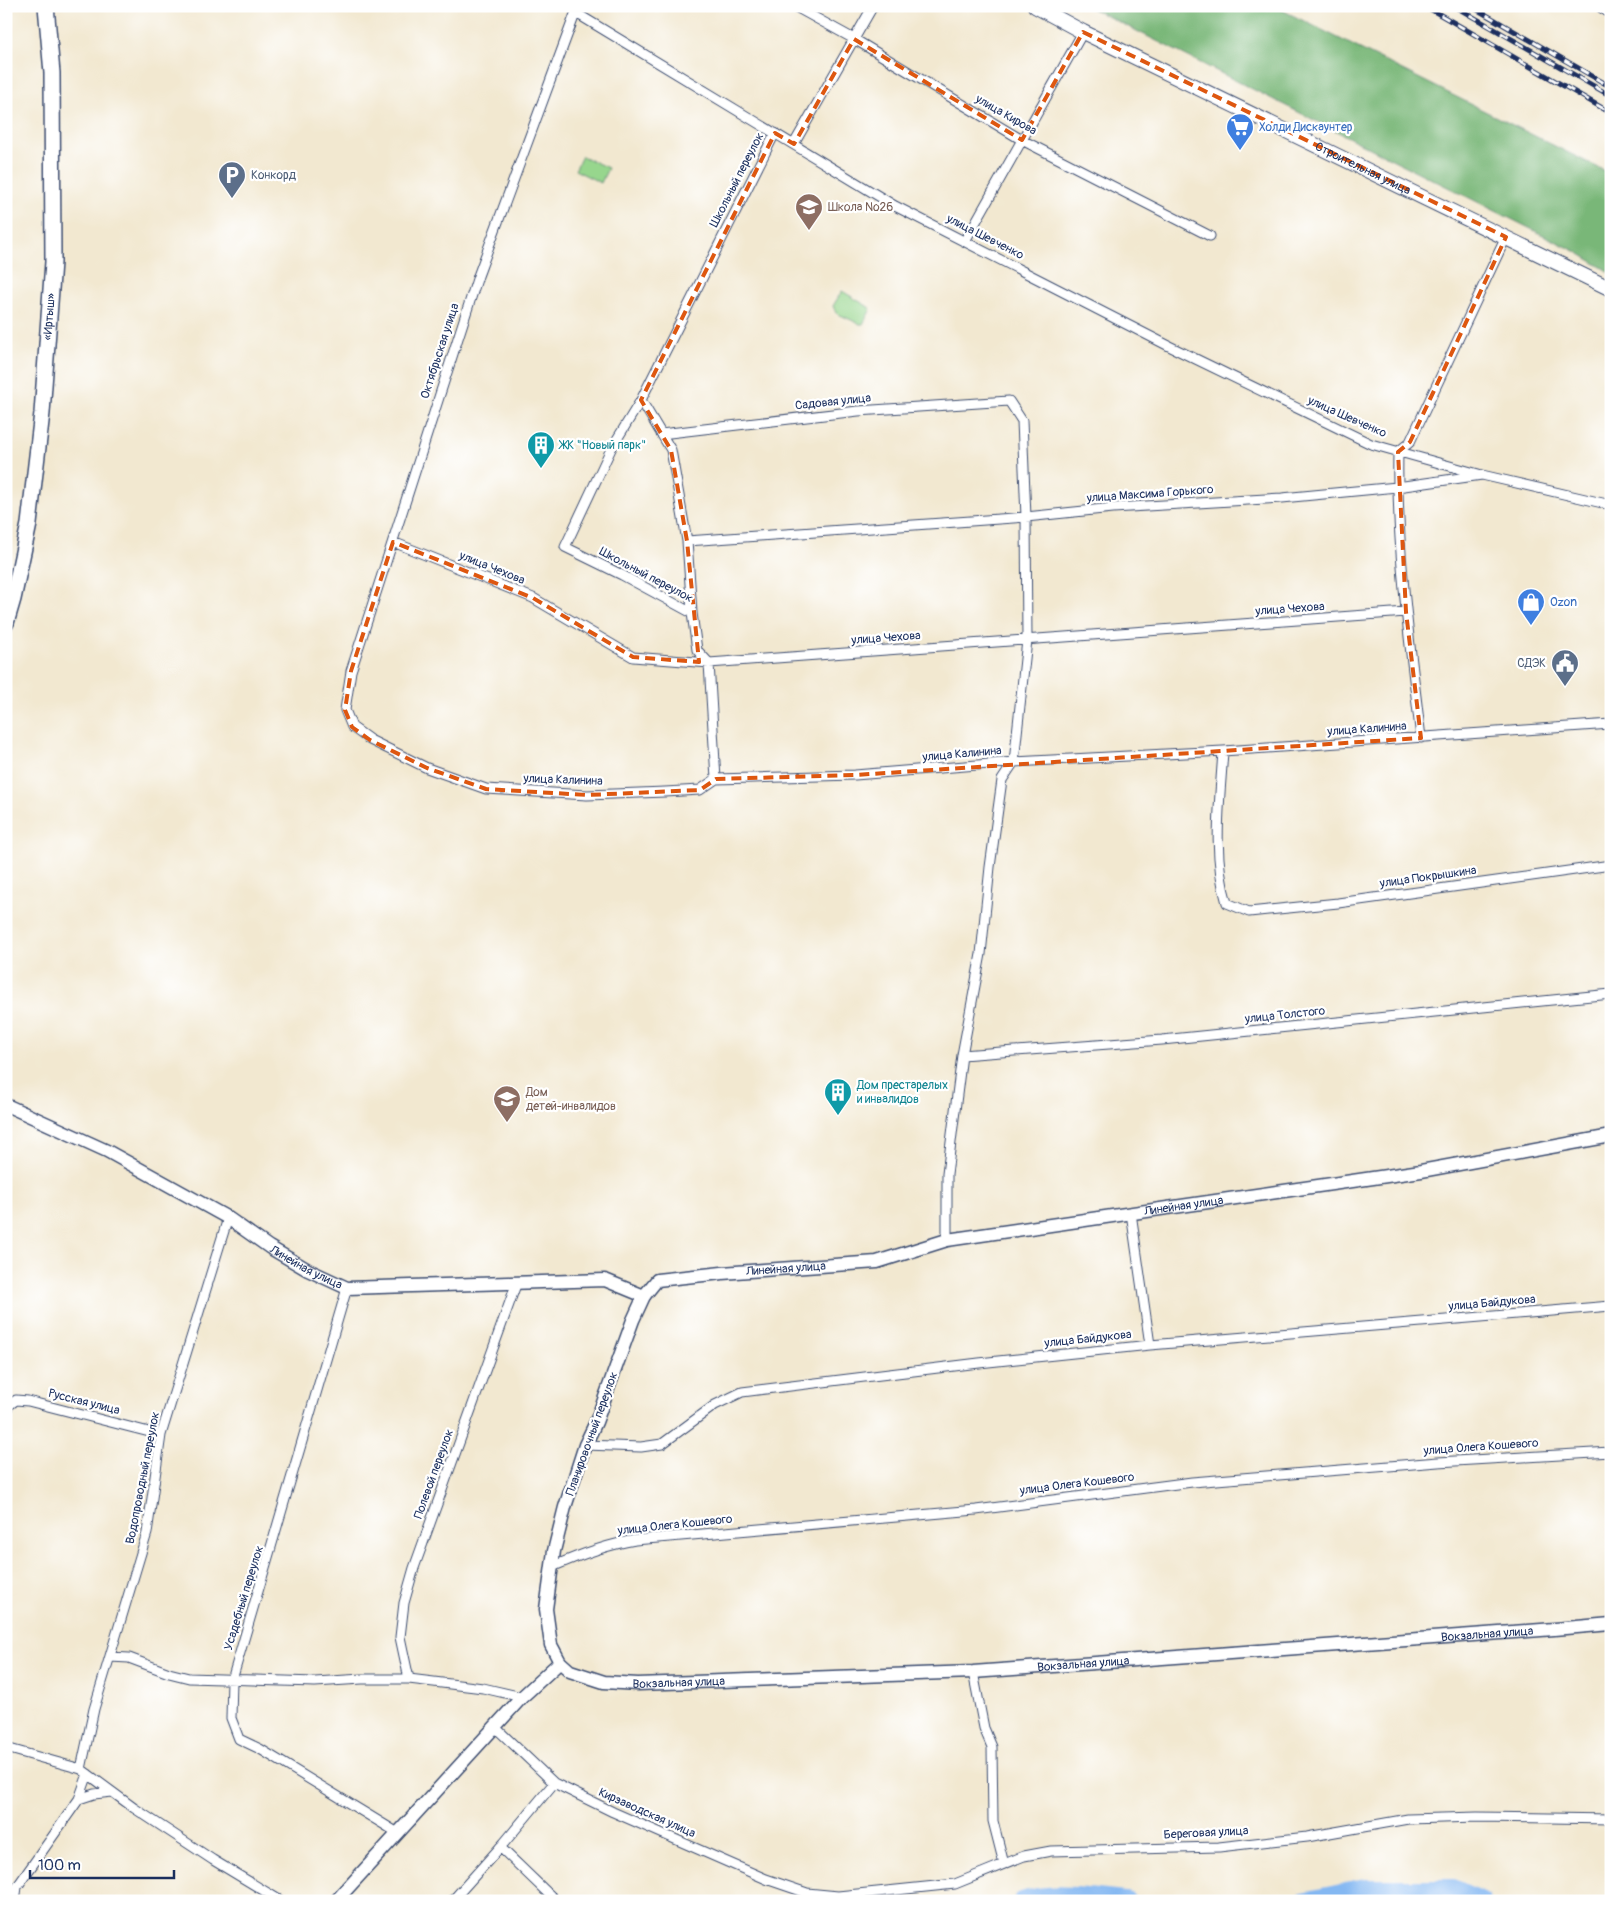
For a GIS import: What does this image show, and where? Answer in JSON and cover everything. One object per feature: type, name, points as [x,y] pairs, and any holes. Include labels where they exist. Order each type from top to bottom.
[{"type":"highway","name":"«Иртыш»","points":[[6,623],[29,524],[42,413],[53,262],[52,73],[46,6]]},
{"type":"main road","name":"Строительная улица","points":[[1035,6],[1083,32],[1611,288]]},
{"type":"main road","points":[[1603,6],[1611,11]]},
{"type":"street","name":"улица Кирова","points":[[794,6],[854,39],[1022,140],[1210,236]]},
{"type":"street","points":[[794,144],[873,6]]},
{"type":"street","name":"улица Шевченко","points":[[577,9],[895,206],[1169,346],[1372,444],[1482,475]]},
{"type":"street","name":"Октябрьская улица","points":[[345,710],[351,672],[478,276],[577,9]]},
{"type":"street","points":[[965,241],[1083,32]]},
{"type":"street","name":"Школьный переулок","points":[[692,613],[565,547],[611,449],[641,400],[775,133]]},
{"type":"street","points":[[1421,738],[1406,612],[1398,487],[1398,452],[1410,442],[1506,237]]},
{"type":"street","name":"Школьный переулок","points":[[641,400],[671,450],[687,541],[692,613]]},
{"type":"street","name":"Садовая улица","points":[[661,434],[858,411],[1009,401],[1022,421],[1026,517]]},
{"type":"street","name":"улица Максима Горького","points":[[687,541],[1026,517],[1113,508],[1282,498],[1398,487],[1482,475],[1611,505]]},
{"type":"street","points":[[947,1240],[947,1174],[962,1055],[981,954],[1002,780],[1014,762],[1026,640],[1026,517]]},
{"type":"street","name":"улица Чехова","points":[[393,542],[533,598],[633,657],[710,662],[1406,612]]},
{"type":"street","points":[[692,613],[697,650],[710,662],[716,779]]},
{"type":"street","name":"улица Калинина","points":[[345,710],[352,727],[370,740],[427,768],[486,789],[587,795],[700,790],[716,779],[855,775],[1014,762],[1223,751],[1611,724]]},
{"type":"street","name":"улица Покрышкина","points":[[1223,751],[1218,832],[1221,885],[1227,903],[1249,912],[1338,903],[1611,865]]},
{"type":"street","name":"улица Толстого","points":[[962,1055],[1162,1040],[1611,994]]},
{"type":"street","name":"Линейная улица","points":[[6,1105],[107,1151],[228,1218],[269,1247],[308,1270],[347,1288],[605,1280],[644,1296],[658,1280],[722,1273],[877,1262],[947,1240],[1421,1171],[1611,1136]]},
{"type":"street","points":[[1131,1213],[1150,1345]]},
{"type":"street","name":"Водопроводный переулок","points":[[15,1901],[17,1887],[25,1873],[79,1799],[85,1772],[94,1708],[147,1533],[161,1435],[228,1218]]},
{"type":"street","name":"Полевой переулок","points":[[409,1679],[400,1638],[404,1603],[414,1568],[517,1282]]},
{"type":"street","name":"Усадебный переулок","points":[[347,1288],[232,1680],[231,1718],[239,1739],[260,1749],[398,1833]]},
{"type":"street","name":"Планировочный переулок","points":[[560,1662],[551,1645],[546,1609],[554,1551],[565,1507],[585,1445],[596,1422],[633,1320],[644,1296]]},
{"type":"street","name":"улица Байдукова","points":[[585,1445],[641,1447],[662,1444],[715,1406],[742,1392],[978,1363],[1150,1345],[1611,1306]]},
{"type":"street","name":"Русская улица","points":[[6,1413],[8,1406],[16,1400],[28,1400],[161,1435]]},
{"type":"street","name":"улица Олега Кошевого","points":[[552,1567],[581,1554],[611,1544],[635,1540],[976,1510],[1192,1482],[1438,1462],[1611,1452]]},
{"type":"street","name":"Вокзальная улица","points":[[560,1662],[570,1670],[604,1682],[638,1684],[973,1672],[1554,1630],[1611,1624]]},
{"type":"street","points":[[110,1657],[129,1658],[169,1673],[189,1678],[315,1682],[409,1679],[483,1688],[522,1697]]},
{"type":"street","points":[[336,1901],[522,1697],[560,1662]]},
{"type":"street","points":[[973,1672],[984,1728],[992,1747],[993,1821],[1004,1864]]},
{"type":"street","name":"Кирзаводская улица","points":[[495,1727],[554,1783],[613,1812],[766,1879],[807,1892]]},
{"type":"street","points":[[6,1748],[85,1772],[134,1808],[213,1860],[281,1901]]},
{"type":"street","points":[[452,1901],[500,1848],[554,1783]]},
{"type":"street","points":[[79,1799],[94,1794],[112,1792]]},
{"type":"street","name":"Береговая улица","points":[[807,1892],[838,1896],[955,1884],[1024,1856],[1051,1851],[1218,1847],[1307,1837],[1408,1819],[1477,1817],[1611,1819]]},
{"type":"street","points":[[500,1848],[556,1901]]},
{"type":"highlighted area","points":[[1083,32],[1506,237],[1410,442],[1398,452],[1406,612],[1421,738],[855,775],[716,779],[700,790],[587,795],[486,789],[427,768],[370,740],[352,727],[345,710],[351,671],[393,542],[533,598],[633,657],[699,662],[687,541],[671,450],[641,400],[775,133],[794,144],[854,39],[1022,140]]},
{"type":"green space","points":[[1087,6],[1274,6],[1611,174],[1611,273],[1575,251]]},
{"type":"green space","points":[[582,156],[608,168],[601,183],[575,170]]},
{"type":"green space","points":[[842,291],[871,309],[863,324],[836,313],[833,306]]},
{"type":"waterway","points":[[1303,1901],[1365,1888],[1453,1888],[1481,1901]]},
{"type":"waterway","points":[[1022,1901],[1060,1895],[1127,1901]]},
{"type":"railway","points":[[1425,6],[1611,113]]},
{"type":"railway","points":[[1454,6],[1611,96]]},
{"type":"railway","points":[[1471,6],[1611,87]]},
{"type":"place","name":"Холди Дискаунтер","points":[[1240,151]]},
{"type":"place","name":"Конкорд","points":[[232,199]]},
{"type":"place","name":"Школа №26","points":[[809,231]]},
{"type":"place","name":"ЖК \"Новый парк\"","points":[[541,469]]},
{"type":"place","name":"Ozon","points":[[1531,626]]},
{"type":"place","name":"СДЭК","points":[[1565,687]]},
{"type":"place","name":"Дом престарелых и инвалидов","points":[[838,1116]]},
{"type":"place","name":"Дом детей-инвалидов","points":[[507,1123]]}]
